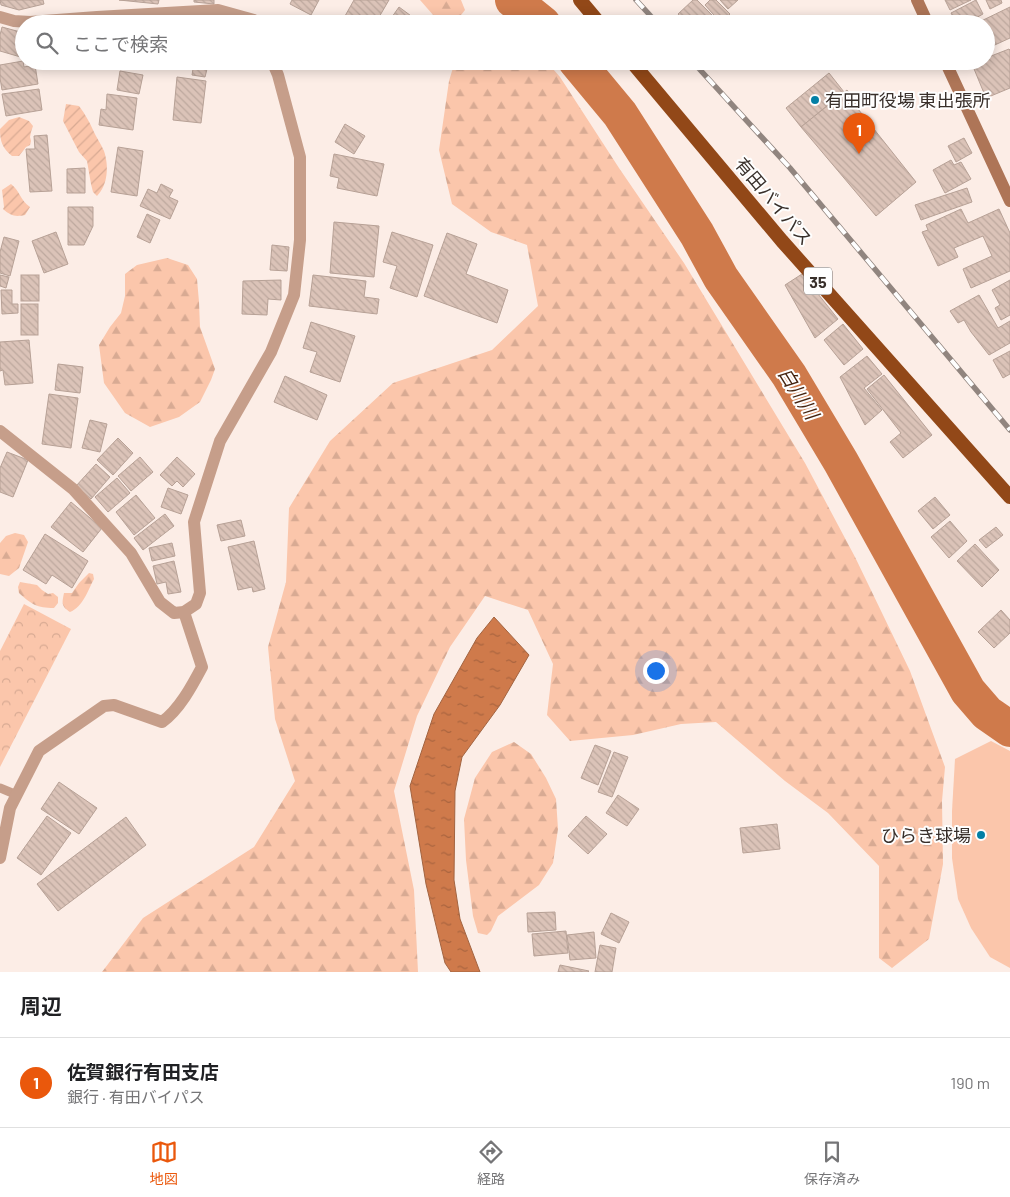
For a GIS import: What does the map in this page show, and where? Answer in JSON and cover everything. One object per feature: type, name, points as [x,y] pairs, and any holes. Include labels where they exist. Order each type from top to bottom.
[{"type":"highway","points":[[580,0],[592,15]]},
{"type":"highway","name":"有田バイパス","points":[[639,70],[782,241],[1010,497]]},
{"type":"main road","points":[[917,0],[924,15]]},
{"type":"main road","points":[[949,70],[1010,201]]},
{"type":"street","points":[[125,15],[218,10],[236,15]]},
{"type":"street","points":[[0,17],[15,21]]},
{"type":"street","points":[[0,430],[73,489],[131,553],[160,602],[174,613],[184,612],[196,604],[200,593],[194,522],[220,442],[271,352],[294,295],[300,240],[300,157],[276,70]]},
{"type":"street","points":[[0,858],[10,808],[39,751],[104,706],[114,705],[162,722],[189,692],[202,667],[184,612]]},
{"type":"lane","points":[[0,788],[17,795]]},
{"type":"green space","points":[[420,0],[461,0],[465,10],[461,15],[433,15]]},
{"type":"green space","points":[[452,70],[554,70],[560,77],[684,263],[805,463],[855,557],[910,671],[945,767],[942,801],[943,864],[929,939],[892,968],[879,958],[879,866],[828,813],[785,781],[716,722],[681,724],[633,735],[570,741],[547,715],[553,664],[528,610],[485,596],[450,647],[417,716],[394,791],[414,890],[418,972],[102,972],[143,918],[254,847],[295,781],[275,719],[268,647],[286,582],[289,508],[330,441],[393,383],[492,350],[538,306],[527,245],[491,232],[452,204],[439,150]]},
{"type":"green space","points":[[66,104],[79,106],[104,151],[107,163],[106,175],[101,192],[97,196],[93,192],[87,161],[79,152],[63,121]]},
{"type":"green space","points":[[19,117],[29,121],[33,126],[30,137],[31,141],[30,145],[19,156],[12,156],[2,144],[0,129],[9,120]]},
{"type":"green space","points":[[11,184],[30,207],[25,215],[13,215],[3,209],[2,190]]},
{"type":"green space","points":[[167,258],[188,265],[197,279],[200,327],[215,369],[200,402],[179,417],[150,427],[125,413],[104,383],[99,345],[121,313],[125,296],[125,274],[137,265]]},
{"type":"green space","points":[[15,533],[24,535],[28,542],[19,568],[9,576],[0,574],[0,543],[6,536]]},
{"type":"green space","points":[[89,573],[93,574],[94,579],[82,602],[75,610],[70,612],[63,604],[64,593],[72,593]]},
{"type":"green space","points":[[20,582],[37,585],[48,594],[53,593],[58,597],[58,603],[54,608],[31,603],[19,593],[18,587]]},
{"type":"green space","points":[[24,604],[71,629],[0,767],[0,651]]},
{"type":"green space","name":"ひらき球場","points":[[991,741],[1010,751],[1010,968],[990,957],[971,928],[958,899],[952,858],[955,759]]},
{"type":"green space","points":[[514,742],[531,754],[546,778],[556,799],[558,829],[553,863],[539,885],[498,916],[487,935],[478,933],[473,916],[466,860],[464,819],[475,778],[492,752]]},
{"type":"water","points":[[494,617],[529,655],[500,705],[462,757],[455,791],[454,880],[460,919],[480,972],[451,972],[445,963],[426,884],[410,786],[434,714],[477,638]]},
{"type":"building","points":[[0,0],[43,0],[44,4],[19,10],[1,5]]},
{"type":"building","points":[[119,0],[159,0],[158,4]]},
{"type":"building","points":[[194,0],[214,0],[214,4],[194,2]]},
{"type":"building","points":[[292,0],[319,0],[311,15],[290,4]]},
{"type":"building","points":[[354,0],[389,0],[380,15],[346,15]]},
{"type":"building","points":[[693,0],[697,0],[712,15],[679,15]]},
{"type":"building","points":[[710,0],[716,0],[730,14],[714,15],[705,5]]},
{"type":"building","points":[[720,0],[738,0],[728,9]]},
{"type":"building","points":[[945,0],[971,0],[950,10]]},
{"type":"building","points":[[976,0],[983,14],[952,15],[951,13]]},
{"type":"building","points":[[986,0],[1001,0],[1002,3],[990,9]]},
{"type":"building","points":[[399,7],[410,15],[393,15]]},
{"type":"building","points":[[1010,7],[1010,38],[995,45],[995,15]]},
{"type":"building","points":[[2,27],[15,31],[15,55],[0,51]]},
{"type":"building","points":[[1010,50],[1010,88],[986,98],[974,70],[995,70],[995,54]]},
{"type":"building","points":[[15,62],[15,70],[36,70],[38,84],[2,90],[0,65]]},
{"type":"building","points":[[193,70],[207,70],[205,77],[192,75]]},
{"type":"building","points":[[120,71],[143,75],[139,94],[117,90]]},
{"type":"building","name":"有田町役場 東出張所","points":[[829,73],[844,92],[801,127],[786,108]]},
{"type":"building","points":[[177,77],[206,81],[201,123],[173,120]]},
{"type":"building","points":[[39,89],[42,110],[6,116],[2,94]]},
{"type":"building","points":[[847,90],[861,107],[858,109],[916,182],[876,216],[801,127]]},
{"type":"building","points":[[107,94],[137,98],[133,130],[99,125],[101,109],[106,110]]},
{"type":"building","points":[[345,124],[365,136],[354,154],[335,142]]},
{"type":"building","points":[[47,135],[52,191],[30,192],[26,149],[35,149],[34,136]]},
{"type":"building","points":[[964,138],[972,153],[956,162],[948,146]]},
{"type":"building","points":[[118,147],[143,151],[137,196],[111,192]]},
{"type":"building","points":[[334,154],[384,164],[377,196],[337,188],[339,178],[330,176]]},
{"type":"building","points":[[951,160],[954,165],[961,162],[971,179],[945,193],[933,170]]},
{"type":"building","points":[[85,168],[85,193],[67,193],[67,169]]},
{"type":"building","points":[[161,184],[173,190],[169,197],[178,201],[170,219],[140,206],[148,189],[157,193]]},
{"type":"building","points":[[967,188],[972,202],[921,220],[915,205]]},
{"type":"building","points":[[68,207],[93,207],[93,226],[84,245],[68,245]]},
{"type":"building","points":[[961,209],[968,223],[999,209],[1010,233],[1010,271],[971,288],[963,269],[992,256],[983,236],[954,248],[958,257],[938,266],[922,232],[928,230],[926,225]]},
{"type":"building","points":[[147,214],[160,220],[150,243],[137,237]]},
{"type":"building","points":[[334,222],[379,226],[374,277],[330,273]]},
{"type":"building","points":[[56,232],[68,264],[44,273],[32,241]]},
{"type":"building","points":[[392,232],[433,245],[417,297],[390,288],[397,266],[383,262]]},
{"type":"building","points":[[447,233],[477,244],[466,274],[508,290],[497,323],[424,296]]},
{"type":"building","points":[[4,237],[19,241],[10,276],[0,273],[0,252]]},
{"type":"building","points":[[272,245],[289,247],[287,271],[270,270]]},
{"type":"building","points":[[802,274],[838,319],[815,338],[785,285]]},
{"type":"building","points":[[0,275],[9,277],[6,288],[0,286]]},
{"type":"building","points":[[21,275],[39,275],[39,301],[21,301]]},
{"type":"building","points":[[313,275],[366,281],[364,297],[379,299],[377,314],[309,306]]},
{"type":"building","points":[[281,280],[281,300],[268,299],[267,315],[242,314],[243,281]]},
{"type":"building","points":[[1010,280],[1010,315],[1001,320],[995,308],[1000,305],[992,290]]},
{"type":"building","points":[[1,290],[12,290],[12,304],[18,304],[18,313],[2,314]]},
{"type":"building","points":[[979,295],[998,328],[1010,321],[1010,343],[989,355],[964,320],[958,323],[950,311]]},
{"type":"building","points":[[21,304],[38,304],[38,335],[21,335]]},
{"type":"building","points":[[311,322],[355,336],[340,382],[310,372],[317,352],[303,348]]},
{"type":"building","points":[[843,324],[863,349],[844,365],[824,340]]},
{"type":"building","points":[[29,340],[33,383],[5,385],[3,370],[0,371],[0,342]]},
{"type":"building","points":[[1010,351],[1010,374],[1003,378],[993,360]]},
{"type":"building","points":[[867,356],[882,374],[864,388],[882,410],[865,425],[840,377]]},
{"type":"building","points":[[58,364],[83,367],[80,393],[55,390]]},
{"type":"building","points":[[884,375],[932,435],[903,458],[890,442],[901,433],[867,389]]},
{"type":"building","points":[[285,376],[327,395],[317,420],[274,402]]},
{"type":"building","points":[[49,394],[78,398],[71,448],[42,444]]},
{"type":"building","points":[[90,420],[107,424],[100,452],[82,448]]},
{"type":"building","points":[[118,438],[133,453],[113,475],[97,460]]},
{"type":"building","points":[[7,452],[28,460],[13,497],[0,492],[0,468]]},
{"type":"building","points":[[140,457],[153,472],[131,491],[118,476]]},
{"type":"building","points":[[177,457],[195,474],[183,487],[177,481],[172,486],[160,475]]},
{"type":"building","points":[[96,464],[110,477],[91,499],[76,486]]},
{"type":"building","points":[[117,478],[130,493],[108,512],[95,497]]},
{"type":"building","points":[[168,488],[188,495],[181,514],[161,507]]},
{"type":"building","points":[[136,495],[155,518],[134,535],[116,512]]},
{"type":"building","points":[[935,497],[950,515],[933,529],[918,511]]},
{"type":"building","points":[[71,502],[102,528],[83,552],[51,527]]},
{"type":"building","points":[[165,514],[174,526],[143,550],[134,538]]},
{"type":"building","points":[[241,520],[245,536],[221,541],[217,525]]},
{"type":"building","points":[[950,521],[967,541],[949,558],[931,537]]},
{"type":"building","points":[[996,527],[1003,535],[986,548],[979,540]]},
{"type":"building","points":[[45,534],[88,561],[72,588],[52,575],[46,584],[23,570]]},
{"type":"building","points":[[254,541],[265,589],[253,592],[252,587],[238,590],[228,547]]},
{"type":"building","points":[[172,543],[175,556],[152,561],[149,548]]},
{"type":"building","points":[[975,544],[999,570],[982,587],[957,561]]},
{"type":"building","points":[[174,561],[181,592],[168,594],[166,582],[157,584],[153,566]]},
{"type":"building","points":[[1001,610],[1010,620],[1010,633],[994,648],[978,632]]},
{"type":"building","points":[[595,745],[611,751],[598,785],[581,778]]},
{"type":"building","points":[[614,752],[628,757],[612,797],[598,792]]},
{"type":"building","points":[[59,782],[97,808],[79,834],[41,809]]},
{"type":"building","points":[[618,795],[639,809],[627,826],[606,813]]},
{"type":"building","points":[[47,816],[71,833],[41,875],[17,858]]},
{"type":"building","points":[[586,816],[607,834],[588,854],[568,836]]},
{"type":"building","points":[[126,817],[146,845],[58,911],[37,884]]},
{"type":"building","points":[[777,824],[780,849],[743,853],[740,828]]},
{"type":"building","points":[[555,912],[556,930],[528,932],[527,913]]},
{"type":"building","points":[[611,913],[629,922],[619,943],[601,934]]},
{"type":"building","points":[[566,931],[568,953],[534,956],[532,934]]},
{"type":"building","points":[[594,932],[596,958],[570,960],[567,935]]},
{"type":"building","points":[[600,945],[616,948],[612,972],[595,972]]},
{"type":"building","points":[[560,965],[589,971],[558,972]]},
{"type":"waterway","name":"白川川","points":[[513,0],[532,15]]},
{"type":"waterway","name":"白川川","points":[[583,70],[620,114],[697,234],[721,278],[789,375],[841,462],[968,691],[987,713],[1010,729]]},
{"type":"railway","points":[[636,0],[650,15]]},
{"type":"railway","points":[[700,70],[790,168],[1010,430]]},
{"type":"place","name":"有田町役場 東出張所","points":[[815,100]]},
{"type":"place","name":"佐賀銀行有田支店","points":[[859,154]]},
{"type":"place","name":"ひらき球場","points":[[981,835]]}]
